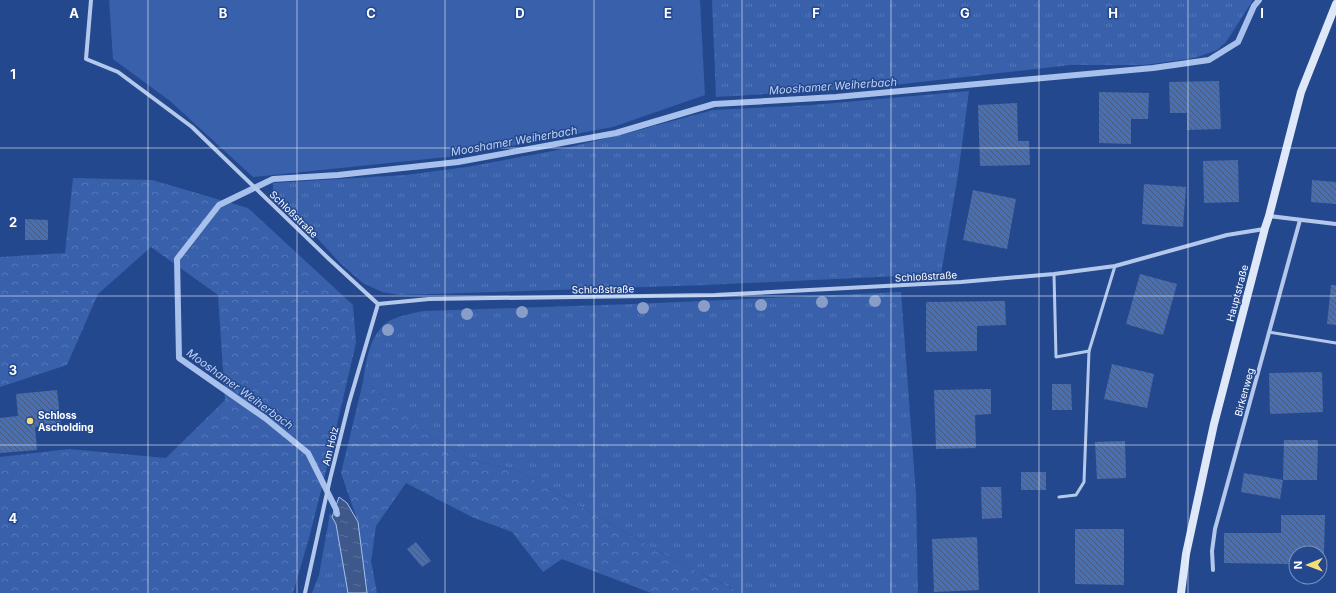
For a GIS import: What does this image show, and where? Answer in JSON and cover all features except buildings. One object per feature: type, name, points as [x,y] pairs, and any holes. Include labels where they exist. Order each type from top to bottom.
[{"type":"main road","name":"Hauptstraße","points":[[1181,593],[1186,554],[1214,424],[1264,228],[1269,216],[1301,92],[1336,4]]},
{"type":"street","name":"Schloßstraße","points":[[91,0],[86,59],[118,72],[192,127],[329,260],[378,304],[429,300],[715,295],[954,283],[1054,274],[1115,266],[1227,235],[1264,228]]},
{"type":"street","points":[[1269,216],[1336,224]]},
{"type":"street","name":"Birkenweg","points":[[1214,570],[1212,551],[1215,529],[1300,220]]},
{"type":"street","name":"Am Holz","points":[[305,593],[330,479],[349,403],[378,304]]},
{"type":"lane","points":[[1059,497],[1076,495],[1084,482],[1089,351],[1115,266]]},
{"type":"lane","points":[[1054,274],[1056,357],[1089,351]]},
{"type":"lane","points":[[1269,332],[1336,342]]},
{"type":"green space","points":[[109,0],[700,0],[705,95],[613,127],[457,156],[253,177],[170,101],[113,59]]},
{"type":"green space","points":[[712,0],[1253,0],[1226,42],[1217,50],[1195,58],[1144,65],[1071,65],[867,88],[716,97]]},
{"type":"green space","points":[[969,91],[958,175],[941,274],[706,285],[400,295],[382,292],[363,283],[340,263],[317,238],[273,198],[273,183],[405,175],[467,167],[553,151],[713,110],[812,105]]},
{"type":"green space","points":[[73,178],[152,180],[248,208],[353,305],[356,343],[327,467],[293,593],[0,593],[0,457],[69,449],[166,458],[225,400],[218,295],[151,247],[98,294],[67,365],[0,387],[0,257],[65,253]]},
{"type":"green space","points":[[901,292],[916,495],[918,593],[741,593],[676,561],[518,471],[467,459],[420,429],[372,387],[363,382],[370,347],[378,331],[391,320],[403,315],[424,311],[633,304]]},
{"type":"green space","points":[[363,382],[372,387],[420,429],[467,459],[518,471],[676,561],[741,593],[651,593],[562,559],[543,572],[512,532],[474,518],[406,483],[376,526],[371,561],[377,593],[367,593],[358,522],[341,473]]},
{"type":"green space","points":[[330,513],[336,524],[348,593],[312,593],[319,575]]},
{"type":"water","points":[[339,497],[347,503],[358,522],[367,593],[348,593],[336,524],[332,517]]},
{"type":"waterway","name":"Mooshamer Weiherbach","points":[[337,514],[336,509],[308,453],[265,418],[179,358],[177,259],[219,205],[273,179],[338,175],[458,162],[616,133],[714,104],[836,97],[1153,68],[1209,60],[1238,42],[1254,6],[1259,0]]},
{"type":"place","name":"Schloss Ascholding","points":[[30,421]]}]
